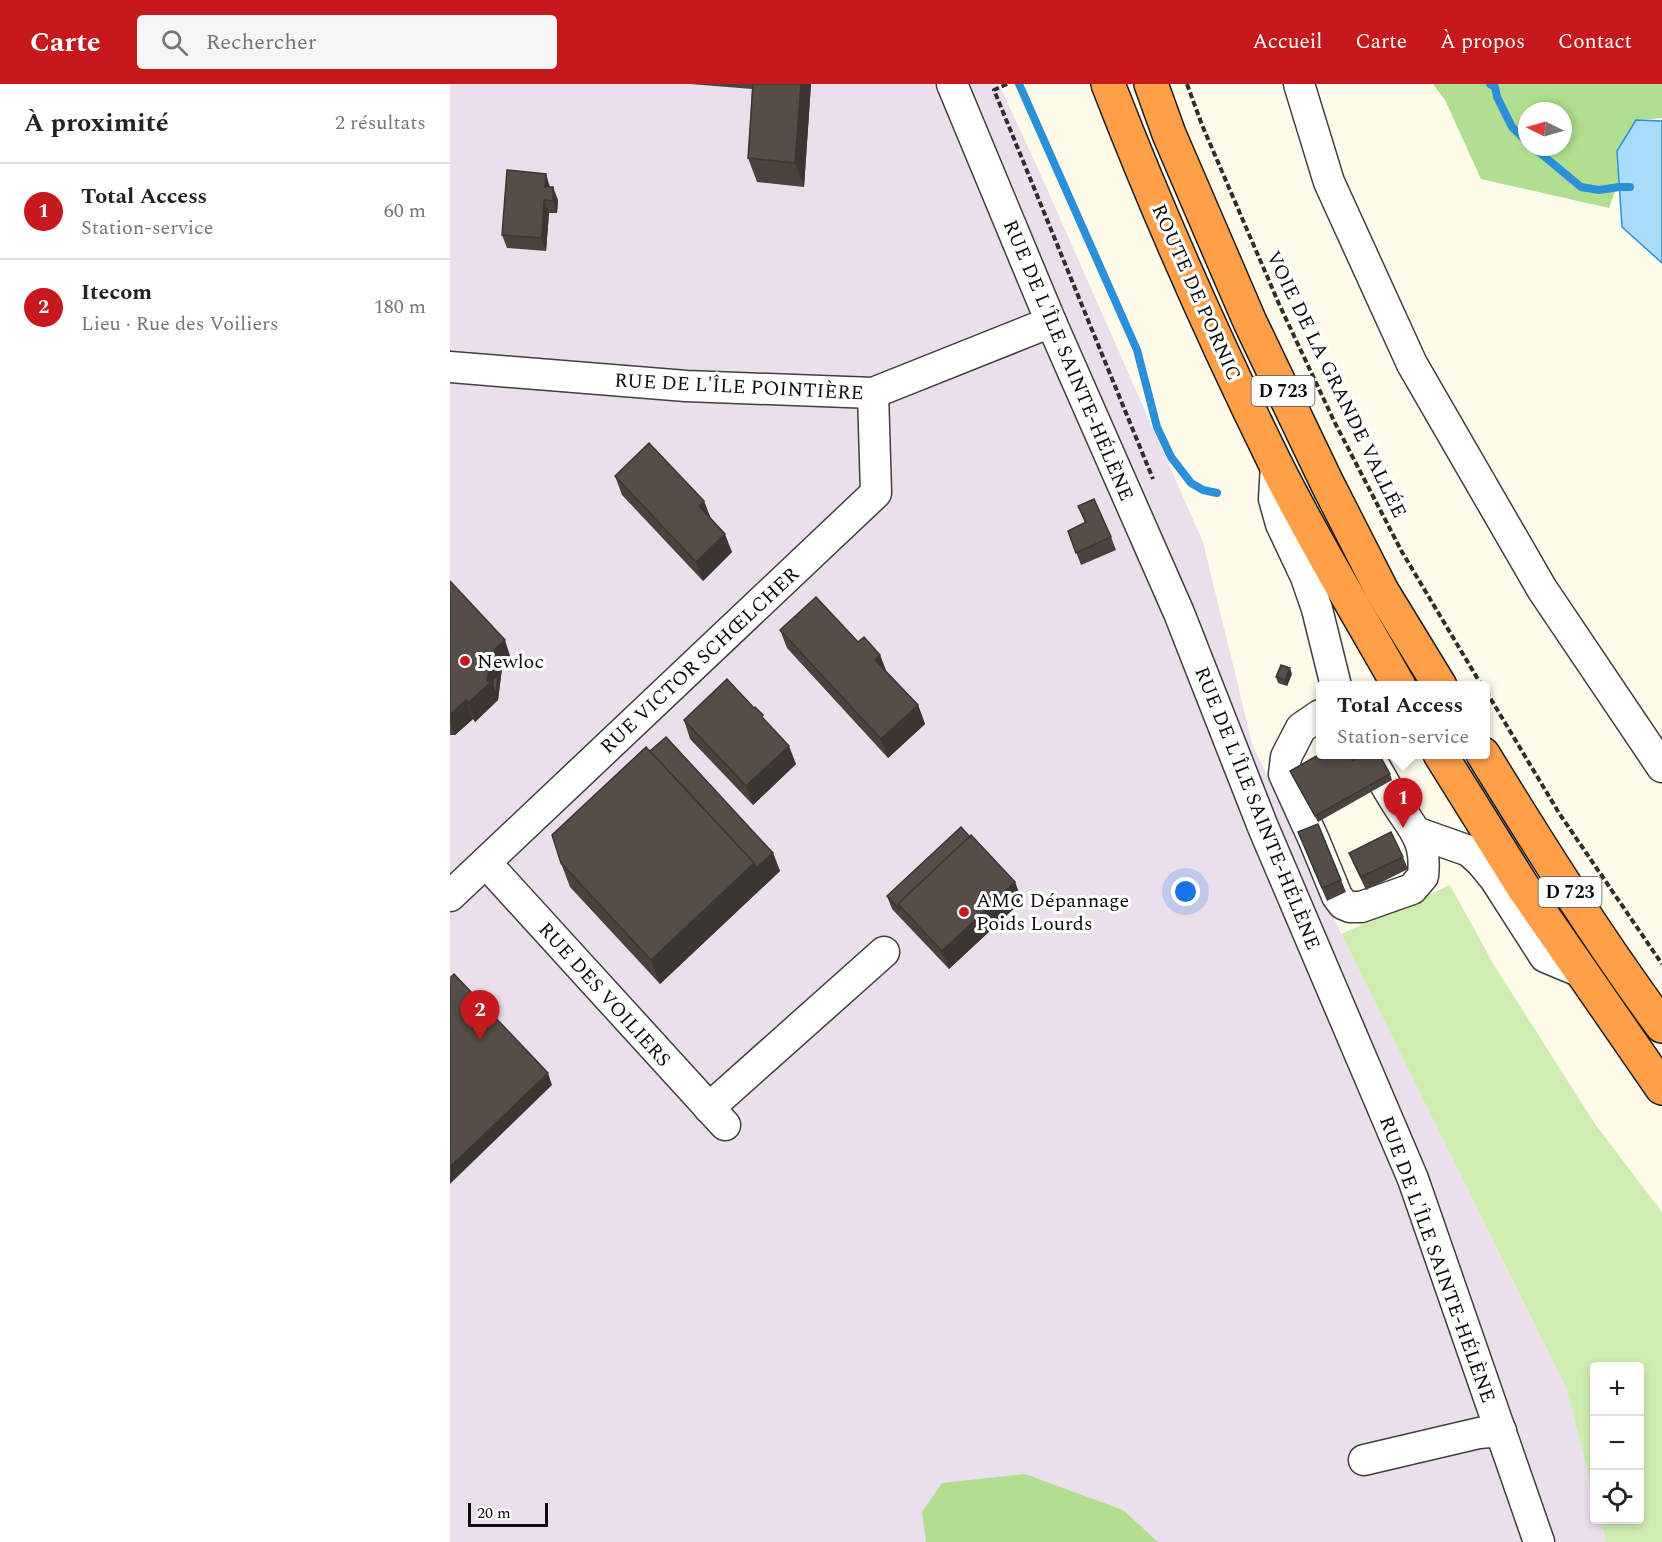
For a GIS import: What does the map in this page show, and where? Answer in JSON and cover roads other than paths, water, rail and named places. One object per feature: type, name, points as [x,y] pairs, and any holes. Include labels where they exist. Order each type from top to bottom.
[{"type":"highway","name":"ROUTE DE PORNIC","points":[[1108,84],[1204,315],[1276,464],[1396,681]]},
{"type":"highway","name":"ROUTE DE PORNIC","points":[[1151,84],[1169,134],[1250,322],[1306,440],[1382,591],[1437,681]]},
{"type":"highway","name":"D 723","points":[[1443,759],[1523,887],[1662,1088]]},
{"type":"highway","name":"D 723","points":[[1486,759],[1631,984],[1662,1026]]},
{"type":"street","name":"RUE DE L'ÎLE SAINTE-HÉLÈNE","points":[[952,84],[1051,322],[1179,613],[1263,827],[1413,1179],[1539,1542]]},
{"type":"street","points":[[1299,84],[1329,182],[1413,364],[1542,589],[1662,767]]},
{"type":"street","name":"RUE DE L'ÎLE POINTIÈRE","points":[[450,367],[686,386],[873,393],[1051,322]]},
{"type":"street","name":"RUE VICTOR SCHŒLCHER","points":[[450,896],[876,493],[873,393]]},
{"type":"street","points":[[1276,464],[1274,499],[1281,524],[1306,577],[1317,609],[1335,681]]},
{"type":"street","points":[[1316,718],[1301,728],[1286,757],[1284,774],[1337,896],[1343,904],[1350,907],[1361,907],[1412,889],[1423,876],[1423,850],[1418,833],[1395,801],[1371,759]]},
{"type":"street","points":[[1418,833],[1469,850],[1495,879],[1545,957],[1581,972]]},
{"type":"street","name":"RUE DES VOILIERS","points":[[486,862],[717,1117],[884,952]]},
{"type":"street","points":[[1364,1460],[1479,1433],[1501,1431]]},
{"type":"water","points":[[1636,120],[1662,121],[1662,263],[1622,227],[1617,151]]},
{"type":"waterway","points":[[1019,84],[1137,350],[1157,427],[1171,457],[1191,483],[1203,490],[1217,493]]},
{"type":"waterway","points":[[1490,84],[1495,87],[1497,97],[1512,127],[1518,133]]},
{"type":"waterway","points":[[1544,156],[1581,187],[1599,190],[1630,187]]},
{"type":"place","name":"Newloc","points":[[465,661]]},
{"type":"place","name":"Total Access","points":[[1403,828]]},
{"type":"place","name":"AMC Dépannage Poids Lourds","points":[[964,912]]},
{"type":"place","name":"Itecom","points":[[480,1040]]}]
